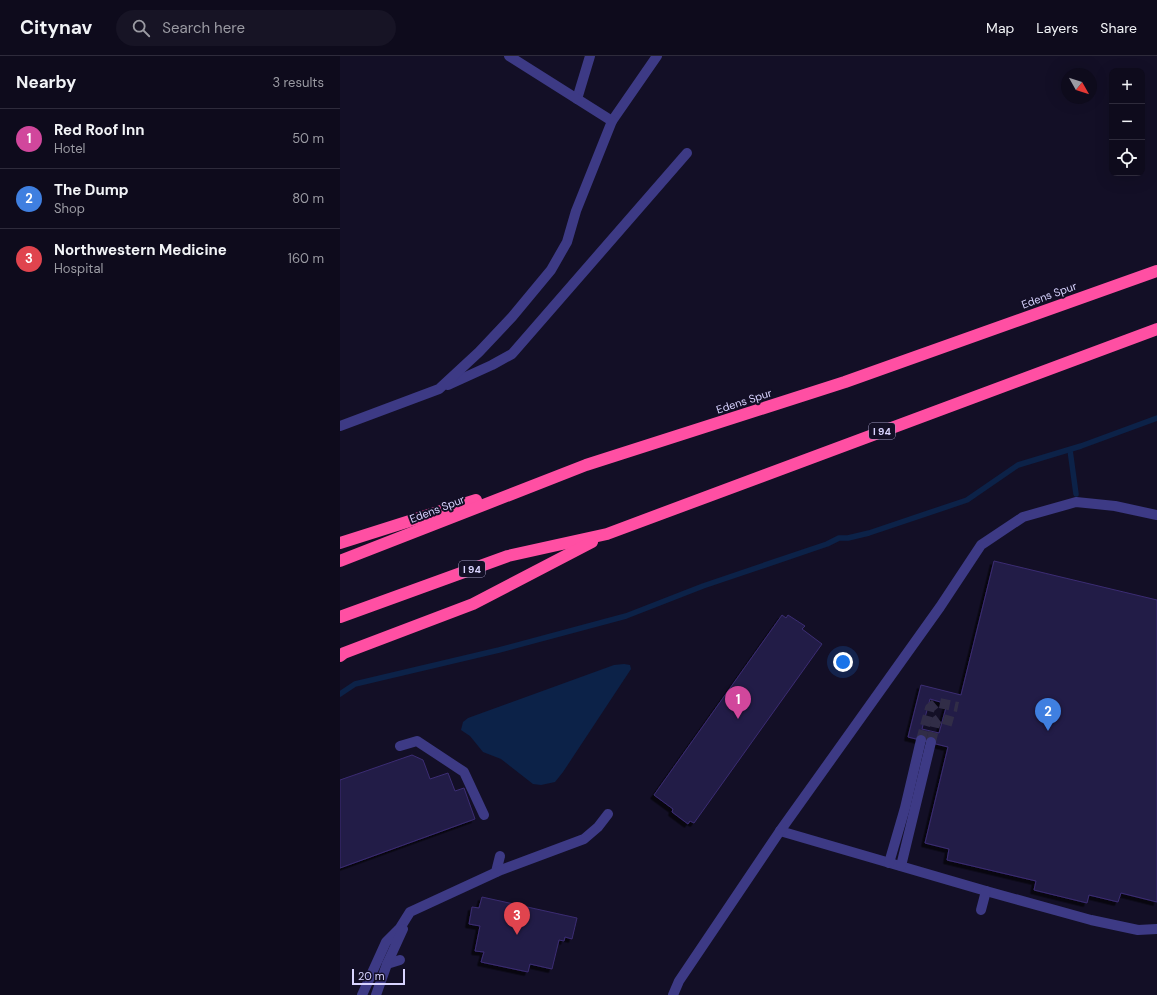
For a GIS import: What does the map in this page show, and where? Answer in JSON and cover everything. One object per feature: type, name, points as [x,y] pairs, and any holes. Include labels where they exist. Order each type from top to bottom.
[{"type":"highway","name":"Edens Spur","points":[[340,561],[586,465],[845,382],[1157,271]]},
{"type":"highway","name":"I 94","points":[[340,617],[508,556],[607,534],[1157,329]]},
{"type":"highway","points":[[340,543],[586,465]]},
{"type":"highway","points":[[340,656],[344,653],[472,604],[607,534]]},
{"type":"lane","points":[[509,56],[612,120]]},
{"type":"lane","points":[[577,99],[590,56]]},
{"type":"lane","points":[[439,389],[479,352],[512,317],[551,270],[566,242],[576,211],[612,120],[657,56]]},
{"type":"lane","points":[[340,426],[439,389],[492,365],[512,354],[687,153]]},
{"type":"lane","points":[[673,995],[679,981],[780,831],[982,545],[1023,517],[1076,502],[1115,506],[1157,515]]},
{"type":"lane","points":[[400,746],[417,741],[464,772],[484,816]]},
{"type":"lane","points":[[889,863],[926,741],[901,866]]},
{"type":"lane","points":[[362,995],[386,942],[400,928],[410,912],[496,872],[584,839],[598,827],[608,814]]},
{"type":"lane","points":[[780,831],[1091,920],[1138,930],[1157,929]]},
{"type":"lane","points":[[496,872],[500,856]]},
{"type":"lane","points":[[981,910],[986,891]]},
{"type":"lane","points":[[376,995],[387,964],[410,912]]},
{"type":"lane","points":[[387,964],[400,960]]},
{"type":"water","points":[[614,665],[630,665],[631,669],[555,782],[541,785],[533,784],[501,759],[483,752],[470,736],[461,730],[463,722],[468,718]]},
{"type":"building","points":[[994,561],[1157,600],[1157,902],[1121,893],[1118,902],[1089,895],[1087,903],[1034,890],[1036,881],[947,860],[949,849],[925,843],[948,747],[908,737],[921,685],[961,695]],"holes":[[[930,699],[947,704],[939,733],[922,729]]]},
{"type":"building","points":[[782,615],[786,618],[788,615],[805,626],[802,629],[822,644],[694,823],[690,821],[688,824],[672,812],[673,809],[654,795]]},
{"type":"building","points":[[412,755],[423,760],[430,779],[448,773],[455,791],[464,788],[475,819],[340,868],[340,780]]},
{"type":"building","points":[[482,897],[577,918],[572,939],[565,937],[564,941],[559,940],[552,969],[530,964],[528,972],[481,962],[484,952],[475,951],[480,926],[469,924],[472,907],[479,908]]},
{"type":"waterway","points":[[340,694],[355,684],[499,650],[626,616],[703,586],[827,544],[839,538],[848,538],[869,533],[967,500],[1018,465],[1081,446],[1157,418]]},
{"type":"waterway","points":[[1070,450],[1076,494]]},
{"type":"tunnel","points":[[921,740],[930,708],[936,703],[958,707]]},
{"type":"tunnel","points":[[931,742],[936,721],[940,718],[954,722]]},
{"type":"place","name":"Red Roof Inn","points":[[738,719]]},
{"type":"place","name":"The Dump","points":[[1048,731]]},
{"type":"place","name":"Northwestern Medicine","points":[[517,935]]}]
